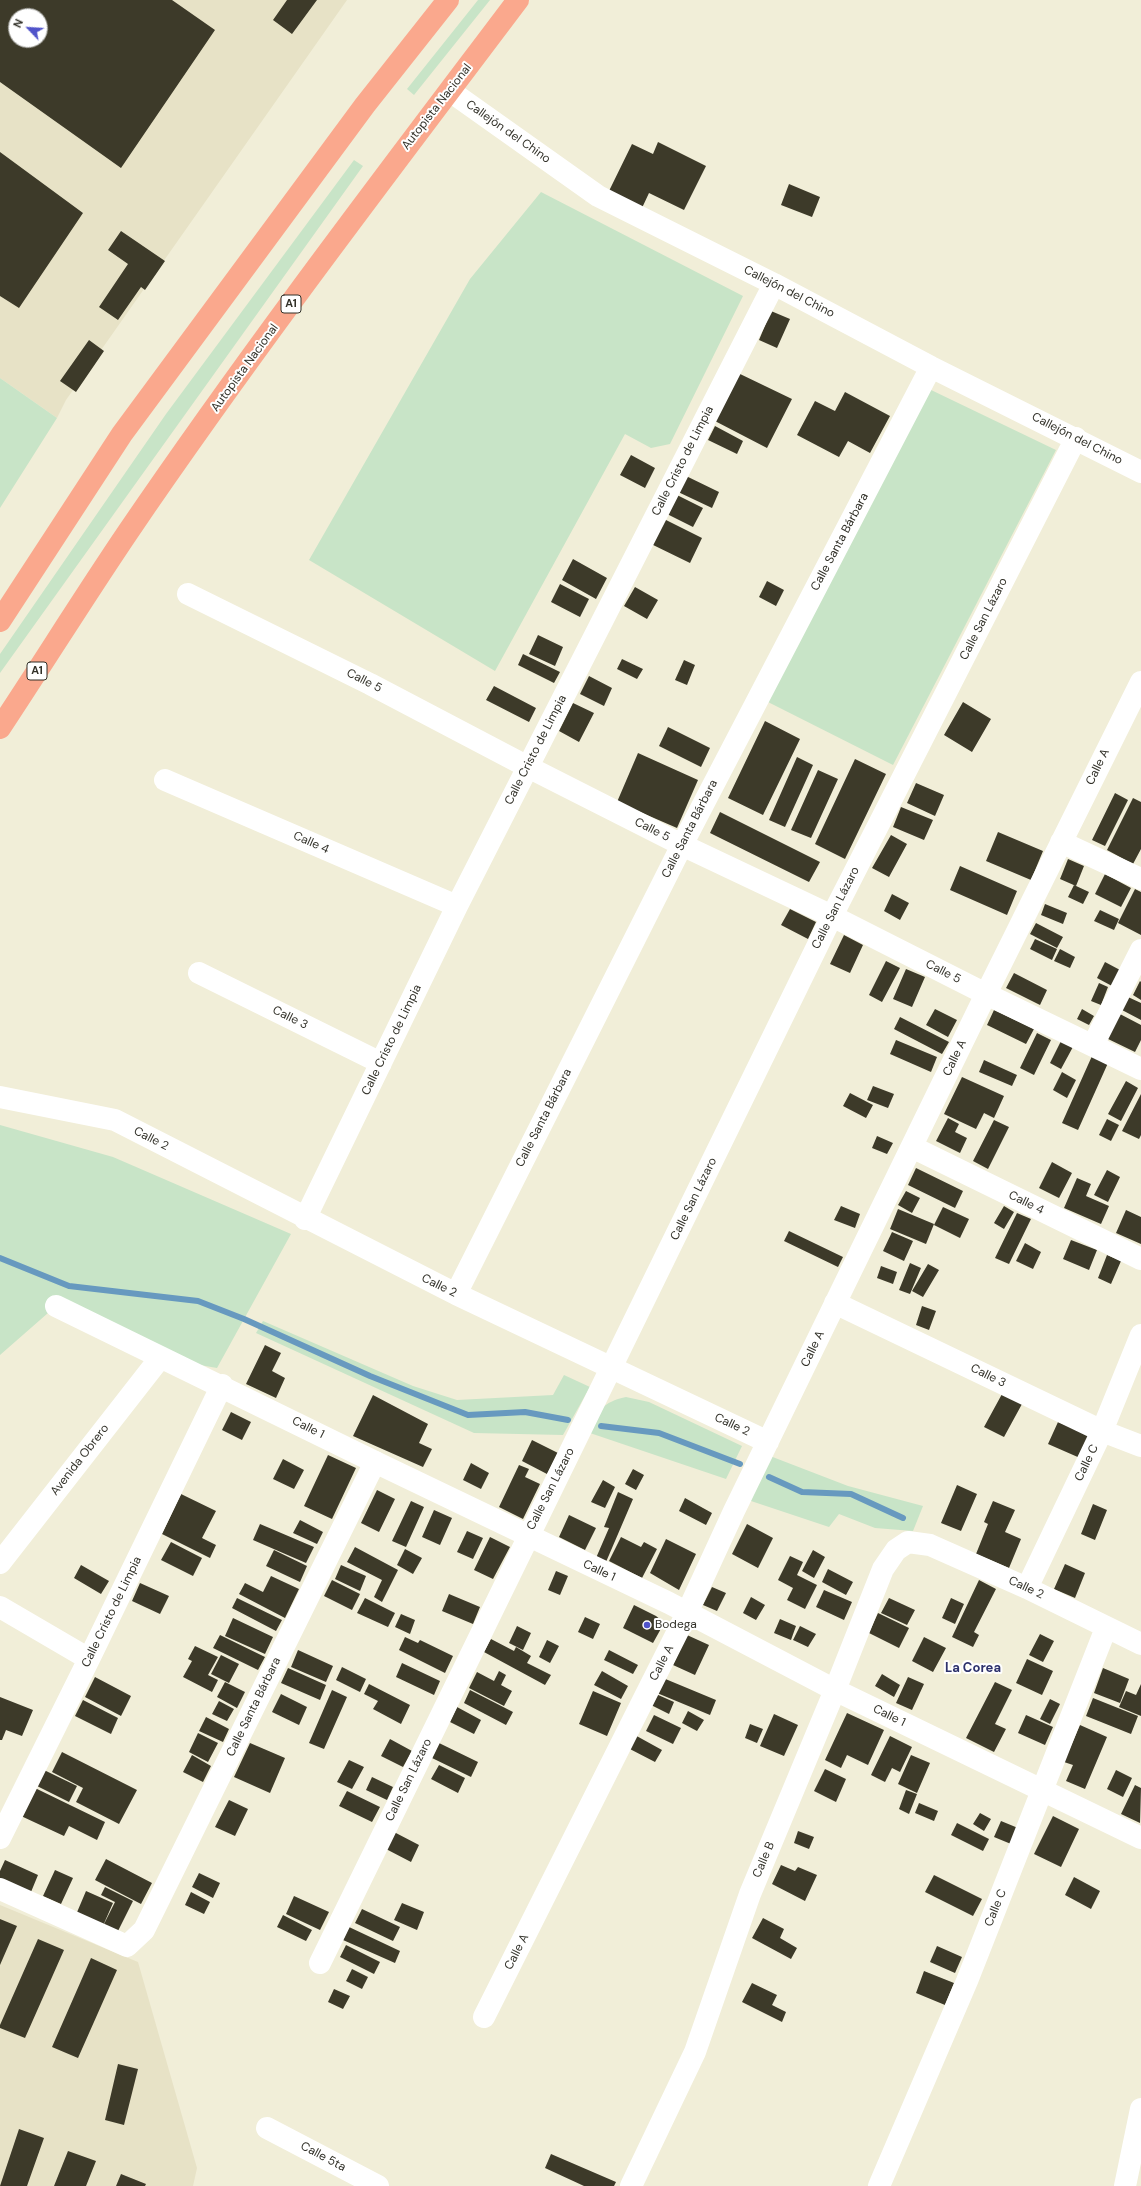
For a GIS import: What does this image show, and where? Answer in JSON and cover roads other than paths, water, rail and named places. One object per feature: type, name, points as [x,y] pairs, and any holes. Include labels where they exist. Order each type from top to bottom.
[{"type":"highway","points":[[0,621],[127,427],[365,105],[448,0]]},
{"type":"highway","name":"Autopista Nacional","points":[[0,728],[128,532],[232,384],[410,141],[450,91],[518,0]]},
{"type":"street","name":"Callejón del Chino","points":[[450,91],[598,196],[774,284],[931,367],[1076,438],[1141,472]]},
{"type":"street","name":"Calle Cristo de Limpia","points":[[305,1219],[457,906],[774,284]]},
{"type":"street","name":"Calle Santa Bárbara","points":[[456,1294],[682,845],[931,367]]},
{"type":"street","name":"Calle San Lázaro","points":[[320,1963],[832,916],[1076,438]]},
{"type":"street","name":"Calle 5","points":[[188,594],[370,684],[528,767],[682,845],[832,916],[986,994],[1141,1069]]},
{"type":"street","name":"Calle A","points":[[484,2017],[687,1613],[835,1303],[1141,682]]},
{"type":"street","name":"Calle 4","points":[[164,780],[457,906]]},
{"type":"street","points":[[1061,842],[1141,879]]},
{"type":"street","points":[[1093,1045],[1141,950]]},
{"type":"street","name":"Calle 3","points":[[199,973],[381,1063]]},
{"type":"street","name":"Calle 2","points":[[0,1097],[115,1120],[305,1219],[456,1294],[768,1442]]},
{"type":"street","name":"Calle 4","points":[[912,1147],[1141,1259]]},
{"type":"street","name":"Calle 3","points":[[835,1303],[1102,1431],[1141,1446]]},
{"type":"street","name":"Calle 1","points":[[56,1306],[160,1358],[222,1385],[527,1537],[687,1613],[835,1690],[1141,1838]]},
{"type":"street","name":"Calle C","points":[[1027,1588],[1102,1431],[1141,1335]]},
{"type":"street","name":"Avenida Obrero","points":[[0,1563],[160,1358]]},
{"type":"street","name":"Calle Cristo de Limpia","points":[[0,1838],[222,1385]]},
{"type":"street","name":"Calle Santa Bárbara","points":[[0,1889],[127,1946],[144,1930],[375,1462]]},
{"type":"street","name":"Calle 2","points":[[908,1542],[930,1545],[1027,1588],[1141,1644]]},
{"type":"street","name":"Calle B","points":[[631,2186],[695,2052],[748,1898],[835,1690],[882,1569],[896,1550],[908,1542]]},
{"type":"street","points":[[0,1607],[89,1659]]},
{"type":"street","name":"Calle C","points":[[879,2186],[967,1981],[1106,1628]]},
{"type":"street","points":[[1124,2186],[1141,2109]]},
{"type":"street","name":"Calle 5ta","points":[[267,2128],[378,2186]]},
{"type":"waterway","points":[[0,1258],[69,1286],[198,1301],[244,1319],[370,1376],[468,1415],[525,1412],[568,1420]]},
{"type":"waterway","points":[[601,1426],[659,1433],[740,1464]]},
{"type":"waterway","points":[[769,1477],[802,1492],[851,1494],[903,1518]]},
{"type":"place","name":"Bodega","points":[[647,1625]]},
{"type":"district","name":"La Corea","points":[[973,1669]]}]
